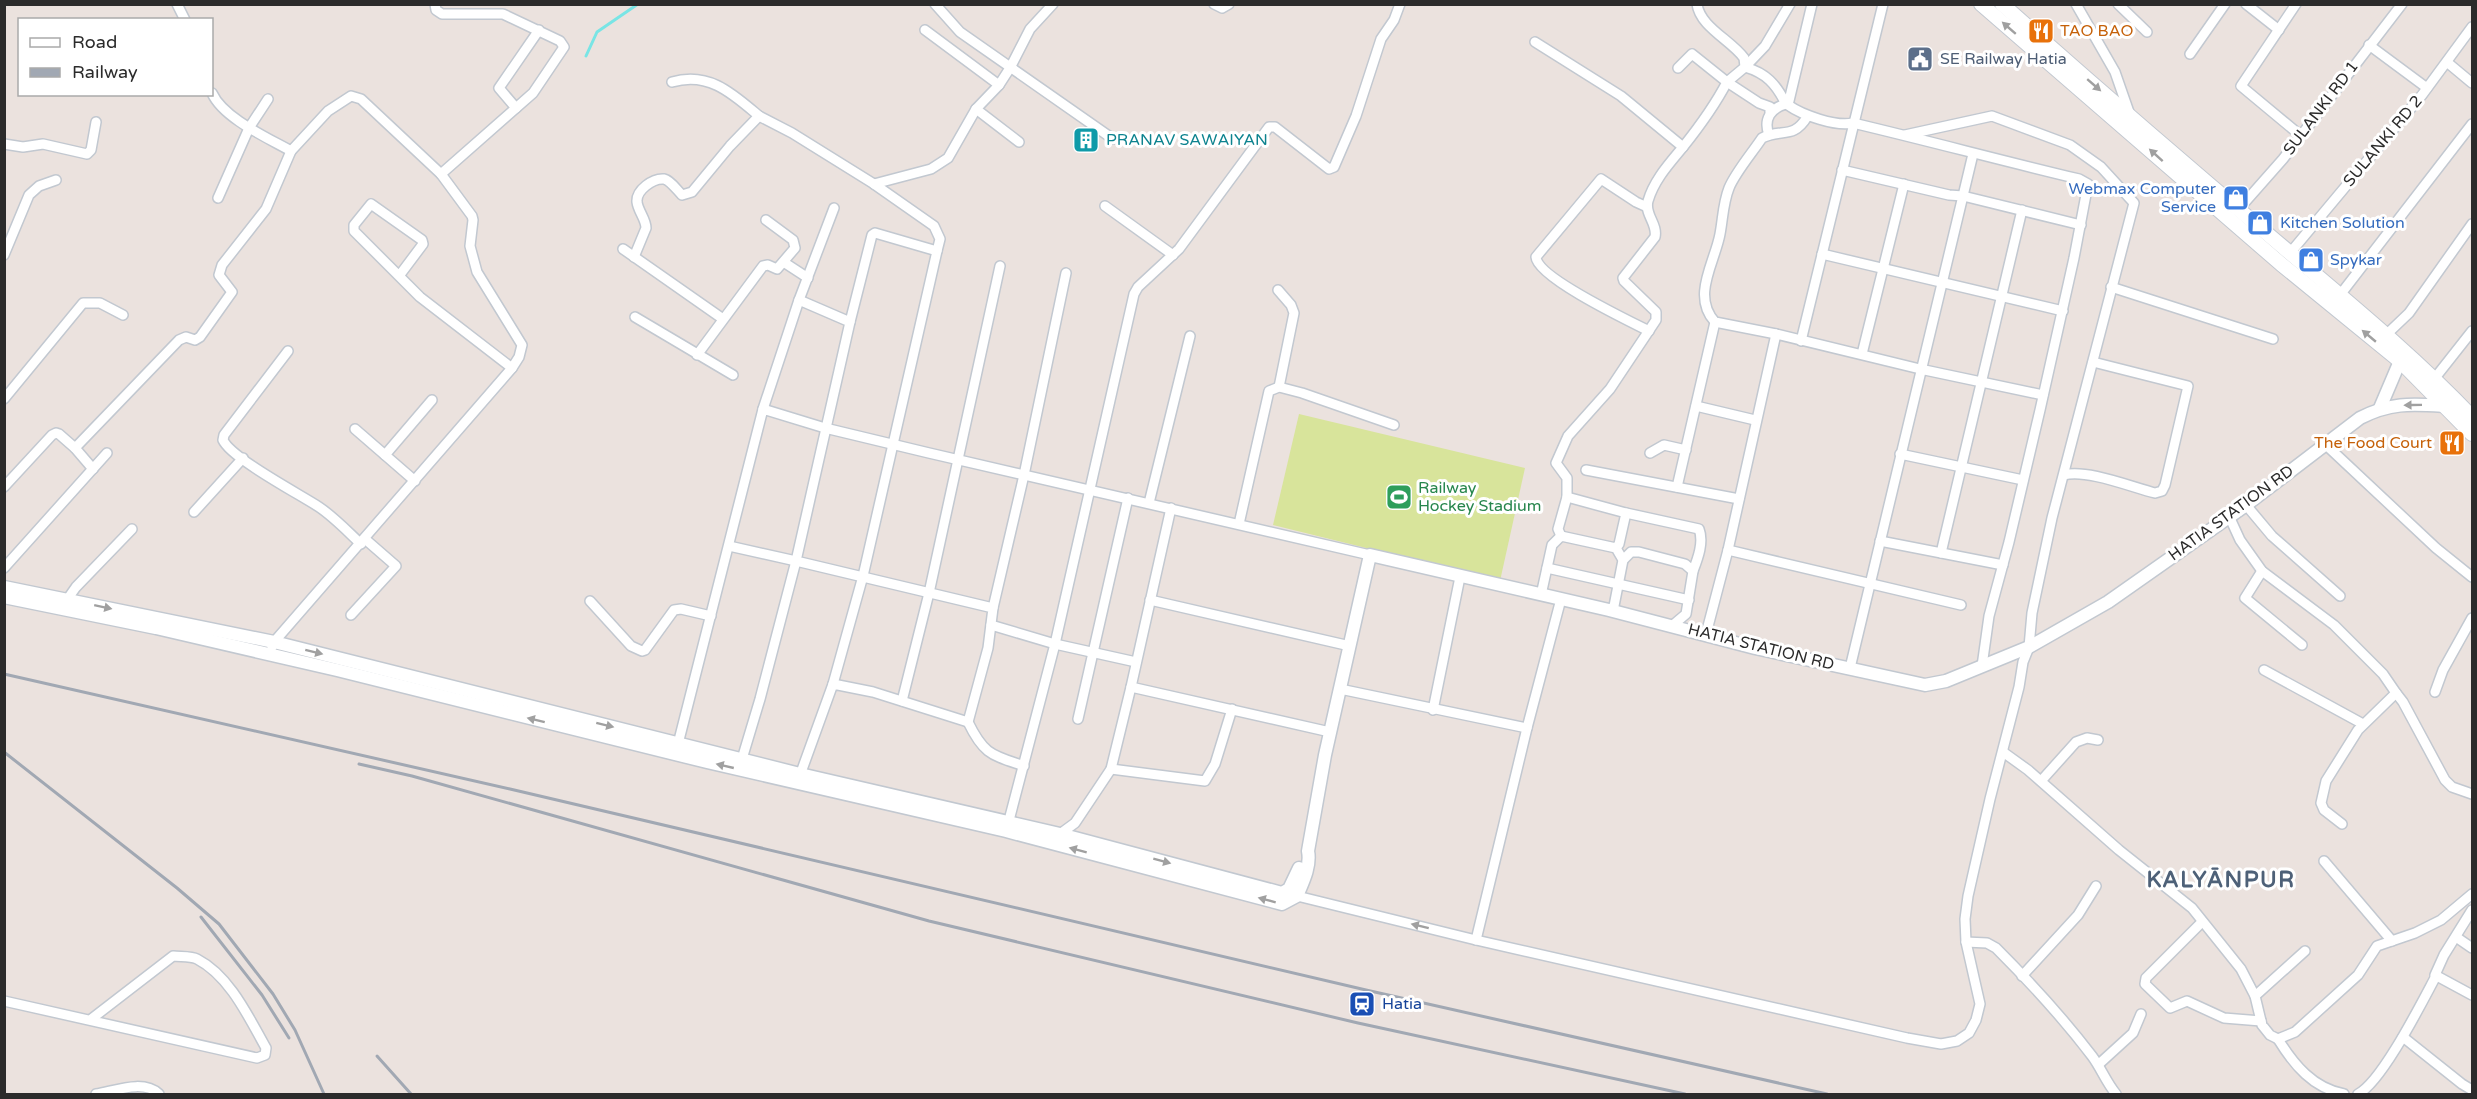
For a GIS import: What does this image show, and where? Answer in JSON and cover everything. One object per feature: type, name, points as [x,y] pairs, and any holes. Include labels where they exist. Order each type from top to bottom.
[{"type":"main road","points":[[1981,4],[2281,264],[2404,357],[2472,426]]},
{"type":"main road","points":[[2002,4],[2238,210],[2387,334],[2404,357]]},
{"type":"street","points":[[177,4],[184,18]]},
{"type":"street","points":[[435,4],[436,10],[442,14],[503,14],[560,40],[564,47],[539,86],[441,174]]},
{"type":"street","points":[[935,4],[960,32],[1113,139]]},
{"type":"street","points":[[874,184],[931,169],[948,158],[976,109],[999,85],[1010,68],[1030,29],[1053,4]]},
{"type":"street","points":[[1214,4],[1222,8],[1229,4]]},
{"type":"street","points":[[1007,826],[1055,644],[1134,294],[1138,287],[1173,255],[1269,127],[1279,130],[1329,169],[1334,167],[1356,116],[1381,39],[1394,20],[1400,4]]},
{"type":"street","points":[[1697,4],[1698,13],[1705,21],[1740,51],[1745,67]]},
{"type":"street","points":[[1561,536],[1558,530],[1567,497],[1567,478],[1556,463],[1564,442],[1610,389],[1656,320],[1656,312],[1623,278],[1654,237],[1655,229],[1647,207],[1660,176],[1683,147],[1727,82],[1765,46],[1790,4]]},
{"type":"street","points":[[1787,104],[1812,4]]},
{"type":"street","points":[[1801,340],[1883,4]]},
{"type":"street","points":[[2076,4],[2115,72],[2131,117]]},
{"type":"street","points":[[2118,4],[2147,32]]},
{"type":"street","points":[[2190,54],[2225,4]]},
{"type":"street","points":[[2246,4],[2279,30]]},
{"type":"street","points":[[2296,4],[2241,86],[2300,135]]},
{"type":"street","name":"SULANKI RD 1","points":[[2238,210],[2283,159],[2402,4]]},
{"type":"street","name":"SULANKI RD 2","points":[[2290,254],[2448,63],[2472,27]]},
{"type":"street","points":[[516,108],[499,88],[539,30]]},
{"type":"street","points":[[925,30],[999,85]]},
{"type":"street","points":[[1535,42],[1621,96],[1683,147]]},
{"type":"street","points":[[2369,45],[2427,88]]},
{"type":"street","points":[[1678,68],[1692,54],[1727,82],[1759,103],[1770,106],[1767,129],[1769,135]]},
{"type":"street","points":[[2448,63],[2472,83]]},
{"type":"street","points":[[1745,67],[1762,72],[1774,83],[1787,104],[1807,117],[1846,124],[1853,123],[1905,135],[2079,179],[2088,184],[2063,311],[1985,636],[1982,666]]},
{"type":"street","points":[[672,82],[692,79],[726,88],[759,116],[792,133],[874,184],[934,226],[940,239],[863,576],[833,684],[799,778]]},
{"type":"street","points":[[213,95],[219,105],[249,128],[291,151]]},
{"type":"street","points":[[75,448],[179,340],[186,337],[198,339],[232,290],[219,274],[222,265],[266,209],[291,151],[328,111],[344,99],[356,96],[367,103],[441,174],[472,216],[470,246],[477,272],[522,345],[519,357],[363,542],[274,642],[269,654]]},
{"type":"street","points":[[218,198],[249,128],[268,99]]},
{"type":"street","points":[[1770,112],[1776,106],[1787,104]]},
{"type":"street","points":[[976,109],[1019,142]]},
{"type":"street","points":[[634,256],[646,228],[637,203],[638,194],[651,182],[661,179],[668,181],[682,195],[692,192],[730,146],[759,116]]},
{"type":"street","points":[[1297,896],[1476,940],[1941,1044],[1957,1041],[1969,1033],[1977,1020],[1980,1004],[1966,942],[1965,919],[1968,896],[2019,687],[2023,662],[2029,647],[2032,613],[2052,518],[2134,203],[2101,167],[2085,154],[2070,145],[1992,116],[1905,135]]},
{"type":"street","points":[[1677,487],[1715,322],[1706,305],[1704,292],[1720,235],[1725,200],[1730,186],[1762,138],[1795,131],[1807,117]]},
{"type":"street","points":[[4,144],[23,147],[43,144],[87,154],[91,150],[96,122]]},
{"type":"street","points":[[2340,295],[2472,124]]},
{"type":"street","points":[[1850,668],[1973,154]]},
{"type":"street","points":[[1842,170],[2081,225]]},
{"type":"street","points":[[1647,207],[1601,178],[1536,257],[1539,265],[1564,285],[1649,331]]},
{"type":"street","points":[[4,255],[29,195],[39,186],[56,180]]},
{"type":"street","points":[[1862,354],[1904,184]]},
{"type":"street","points":[[399,276],[423,244],[422,240],[371,204],[354,225],[354,231],[399,276],[430,306],[512,368]]},
{"type":"street","points":[[1105,206],[1173,255]]},
{"type":"street","points":[[678,744],[763,409],[799,300],[834,208]]},
{"type":"street","points":[[1941,553],[2022,210]]},
{"type":"street","points":[[697,355],[763,266],[768,265],[777,269],[785,263],[795,248],[795,243],[766,220]]},
{"type":"street","points":[[2387,334],[2409,313],[2472,224]]},
{"type":"street","points":[[742,759],[796,561],[825,428],[872,235],[875,233],[937,251]]},
{"type":"street","points":[[623,249],[723,319]]},
{"type":"street","points":[[1822,254],[2063,311]]},
{"type":"street","points":[[785,263],[808,278]]},
{"type":"street","points":[[902,701],[929,593],[1000,266]]},
{"type":"street","points":[[968,722],[988,648],[993,608],[1024,475],[1066,273]]},
{"type":"street","points":[[2111,287],[2273,339]]},
{"type":"street","points":[[1278,290],[1291,304],[1294,313],[1279,387]]},
{"type":"street","points":[[799,300],[850,322]]},
{"type":"street","points":[[4,399],[83,303],[100,303],[123,315]]},
{"type":"street","points":[[635,317],[733,375]]},
{"type":"street","points":[[1715,322],[2043,395]]},
{"type":"street","points":[[2431,382],[2472,331]]},
{"type":"street","points":[[1706,634],[1728,550],[1755,420],[1776,334]]},
{"type":"street","points":[[1149,503],[1190,336]]},
{"type":"street","points":[[288,351],[224,435],[225,445],[319,507],[396,566],[351,615]]},
{"type":"street","points":[[2380,408],[2404,357]]},
{"type":"street","points":[[2064,475],[2073,472],[2156,493],[2162,491],[2165,485],[2177,439],[2188,386],[2093,362]]},
{"type":"street","points":[[1239,524],[1269,391],[1279,387],[1340,405],[1394,425]]},
{"type":"street","points":[[385,455],[432,400]]},
{"type":"street","points":[[2380,408],[2450,402]]},
{"type":"street","points":[[1696,406],[1755,420]]},
{"type":"street","name":"HATIA STATION RD","points":[[1370,555],[1925,685],[1946,681],[2029,647],[2108,602],[2246,505],[2360,418],[2380,408]]},
{"type":"street","points":[[4,586],[64,604],[269,654],[1007,826],[1282,904],[1297,896],[1309,858],[1308,851],[1330,732],[1370,555],[958,460],[893,442],[825,428],[763,409]]},
{"type":"street","points":[[355,429],[415,481]]},
{"type":"street","points":[[4,487],[56,433],[75,448],[93,469]]},
{"type":"street","points":[[2325,444],[2436,548],[2472,576]]},
{"type":"street","points":[[1650,453],[1664,445],[1686,450]]},
{"type":"street","points":[[4,568],[107,453]]},
{"type":"street","points":[[1900,454],[2023,480]]},
{"type":"street","points":[[194,512],[243,459]]},
{"type":"street","points":[[1586,470],[1739,499]]},
{"type":"street","points":[[1567,497],[1699,529],[1700,550],[1686,615],[1673,625]]},
{"type":"street","points":[[1078,719],[1128,498]]},
{"type":"street","points":[[2246,505],[2272,536],[2340,596]]},
{"type":"street","points":[[1060,834],[1075,823],[1111,769],[1171,508]]},
{"type":"street","points":[[1623,560],[1616,548],[1626,513]]},
{"type":"street","points":[[2229,516],[2240,540],[2262,571],[2334,626],[2383,674],[2403,702],[2445,780],[2452,787],[2472,794]]},
{"type":"street","points":[[64,604],[132,529]]},
{"type":"street","points":[[1561,536],[1616,548]]},
{"type":"street","points":[[1541,595],[1552,545],[1561,536]]},
{"type":"street","points":[[1880,541],[2003,565]]},
{"type":"street","points":[[729,546],[993,608]]},
{"type":"street","points":[[1728,550],[1961,605]]},
{"type":"street","points":[[1609,610],[1614,606],[1623,560],[1631,552],[1686,564],[1694,571]]},
{"type":"street","points":[[1547,568],[1689,600]]},
{"type":"street","points":[[2262,571],[2246,595],[2247,601],[2302,645]]},
{"type":"street","points":[[1433,710],[1460,577]]},
{"type":"street","points":[[4,597],[64,604],[274,642],[742,759],[799,778]]},
{"type":"street","points":[[1476,940],[1561,599]]},
{"type":"street","points":[[1150,600],[1350,646]]},
{"type":"street","points":[[590,601],[631,646],[642,651],[674,610],[681,609],[711,616]]},
{"type":"street","points":[[2435,692],[2443,670],[2472,618]]},
{"type":"street","points":[[991,625],[1055,644],[1136,662]]},
{"type":"street","points":[[2264,670],[2363,724]]},
{"type":"street","points":[[833,684],[873,692],[968,722],[984,749],[995,756],[1024,766]]},
{"type":"street","points":[[1131,687],[1330,732]]},
{"type":"street","points":[[1340,689],[1527,728]]},
{"type":"street","points":[[2342,824],[2324,810],[2321,803],[2326,782],[2363,724],[2396,693]]},
{"type":"street","points":[[1111,769],[1205,781],[1215,764],[1232,709]]},
{"type":"street","points":[[2041,781],[2076,742],[2087,738],[2098,740]]},
{"type":"street","points":[[2003,752],[2041,781],[2119,850],[2181,897],[2241,969],[2255,996],[2261,1021],[2271,1035],[2278,1039],[2298,1069],[2309,1079],[2344,1095]]},
{"type":"street","points":[[1007,826],[1060,834],[1282,893],[1289,889],[1295,880],[1303,857],[1308,851]]},
{"type":"street","points":[[2324,861],[2392,941]]},
{"type":"street","points":[[2022,976],[2078,915],[2096,886]]},
{"type":"street","points":[[2278,1039],[2295,1032],[2358,975],[2377,946],[2415,933],[2441,920],[2472,896]]},
{"type":"street","points":[[2358,1095],[2368,1088],[2403,1037],[2436,976],[2436,969],[2472,910]]},
{"type":"street","points":[[2202,922],[2146,978],[2145,984],[2170,1008],[2187,1001],[2224,1018],[2261,1021]]},
{"type":"street","points":[[2456,937],[2472,948]]},
{"type":"street","points":[[1966,942],[1987,943],[1996,948],[2079,1039],[2116,1095]]},
{"type":"street","points":[[2255,996],[2305,951]]},
{"type":"street","points":[[4,1001],[257,1058],[265,1055],[266,1048],[237,999],[219,976],[196,958],[173,956],[90,1020]]},
{"type":"street","points":[[2436,976],[2472,995]]},
{"type":"street","points":[[2098,1065],[2133,1033],[2141,1014]]},
{"type":"street","points":[[2403,1037],[2472,1090]]},
{"type":"street","points":[[96,1095],[142,1086],[153,1089],[159,1095]]},
{"type":"green space","name":"Railway Hockey Stadium","points":[[1299,414],[1525,468],[1500,581],[1273,525]]},
{"type":"waterway","points":[[586,56],[597,32],[638,4]]},
{"type":"railway","points":[[4,674],[510,789],[1366,990],[1827,1094]]},
{"type":"railway","points":[[4,752],[177,888],[219,924],[273,994],[295,1030],[324,1094]]},
{"type":"railway","points":[[359,764],[412,776],[929,921],[1358,1023],[1685,1094]]},
{"type":"railway","points":[[201,917],[262,995],[289,1038]]},
{"type":"railway","points":[[377,1056],[411,1094]]},
{"type":"place","name":"TAO BAO","points":[[2041,31]]},
{"type":"place","name":"SE Railway Hatia","points":[[1920,59]]},
{"type":"place","name":"PRANAV SAWAIYAN","points":[[1086,140]]},
{"type":"place","name":"Webmax Computer Service","points":[[2236,198]]},
{"type":"place","name":"Kitchen Solution","points":[[2260,223]]},
{"type":"place","name":"Spykar","points":[[2311,260]]},
{"type":"place","name":"The Food Court","points":[[2452,443]]},
{"type":"place","name":"Railway Hockey Stadium","points":[[1399,497]]},
{"type":"place","name":"Hatia","points":[[1362,1004]]},
{"type":"district","name":"KALYĀNPUR","points":[[2221,880]]}]
